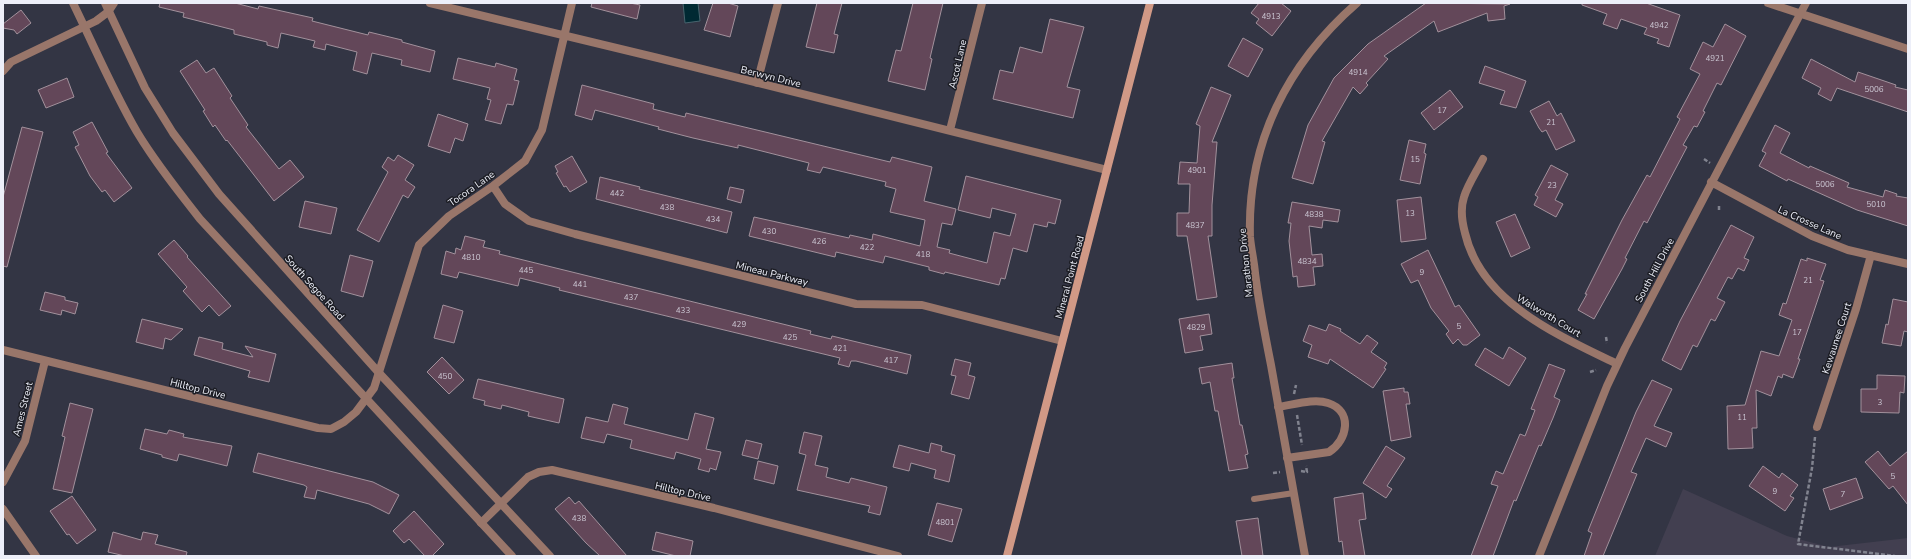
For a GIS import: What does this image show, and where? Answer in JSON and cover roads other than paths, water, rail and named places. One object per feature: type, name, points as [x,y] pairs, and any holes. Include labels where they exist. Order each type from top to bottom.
[{"type":"main road","name":"Mineral Point Road","points":[[1007,556],[1150,3]]},
{"type":"street","points":[[73,3],[113,87],[137,132],[180,194],[200,219],[512,556]]},
{"type":"street","name":"South Segoe Road","points":[[105,3],[108,12],[146,88],[178,140],[219,194],[380,374],[550,556]]},
{"type":"street","points":[[3,71],[11,62],[85,26],[108,12],[114,3]]},
{"type":"street","name":"Berwyn Drive","points":[[430,3],[950,130],[1107,170]]},
{"type":"street","name":"Tocora Lane","points":[[374,388],[380,374],[384,352],[419,245],[449,216],[493,186],[525,160],[542,130],[572,3]]},
{"type":"street","points":[[757,84],[778,3]]},
{"type":"street","name":"Ascot Lane","points":[[950,130],[982,3]]},
{"type":"street","name":"Marathon Drive","points":[[1305,556],[1260,304],[1250,238],[1251,207],[1256,167],[1264,134],[1292,75],[1309,51],[1344,14],[1357,3]]},
{"type":"street","points":[[1768,3],[1908,49]]},
{"type":"street","name":"South Hill Drive","points":[[1538,556],[1617,364],[1806,3]]},
{"type":"street","name":"Walworth Court","points":[[1483,159],[1464,198],[1462,219],[1467,242],[1487,279],[1502,296],[1521,312],[1586,349],[1617,364]]},
{"type":"street","name":"La Crosse Lane","points":[[1711,182],[1812,236],[1848,250],[1908,264]]},
{"type":"street","name":"Mineau Parkway","points":[[493,186],[505,204],[530,221],[575,234],[856,304],[922,305],[1062,341]]},
{"type":"street","name":"Kewaunee Court","points":[[1817,427],[1856,309],[1871,255]]},
{"type":"street","name":"Hilltop Drive","points":[[3,350],[318,428],[331,428],[344,422],[367,400],[374,388]]},
{"type":"street","name":"Ames Street","points":[[3,482],[25,441],[45,361]]},
{"type":"street","points":[[1278,407],[1304,403],[1328,403],[1341,411],[1346,426],[1343,438],[1334,449],[1329,452],[1287,458]]},
{"type":"street","name":"Hilltop Drive","points":[[481,523],[528,477],[539,472],[552,470],[714,508],[898,556]]},
{"type":"street","points":[[3,509],[36,556]]},
{"type":"lane","points":[[1254,500],[1294,493]]},
{"type":"water","points":[[683,3],[698,3],[700,21],[685,23]]}]
